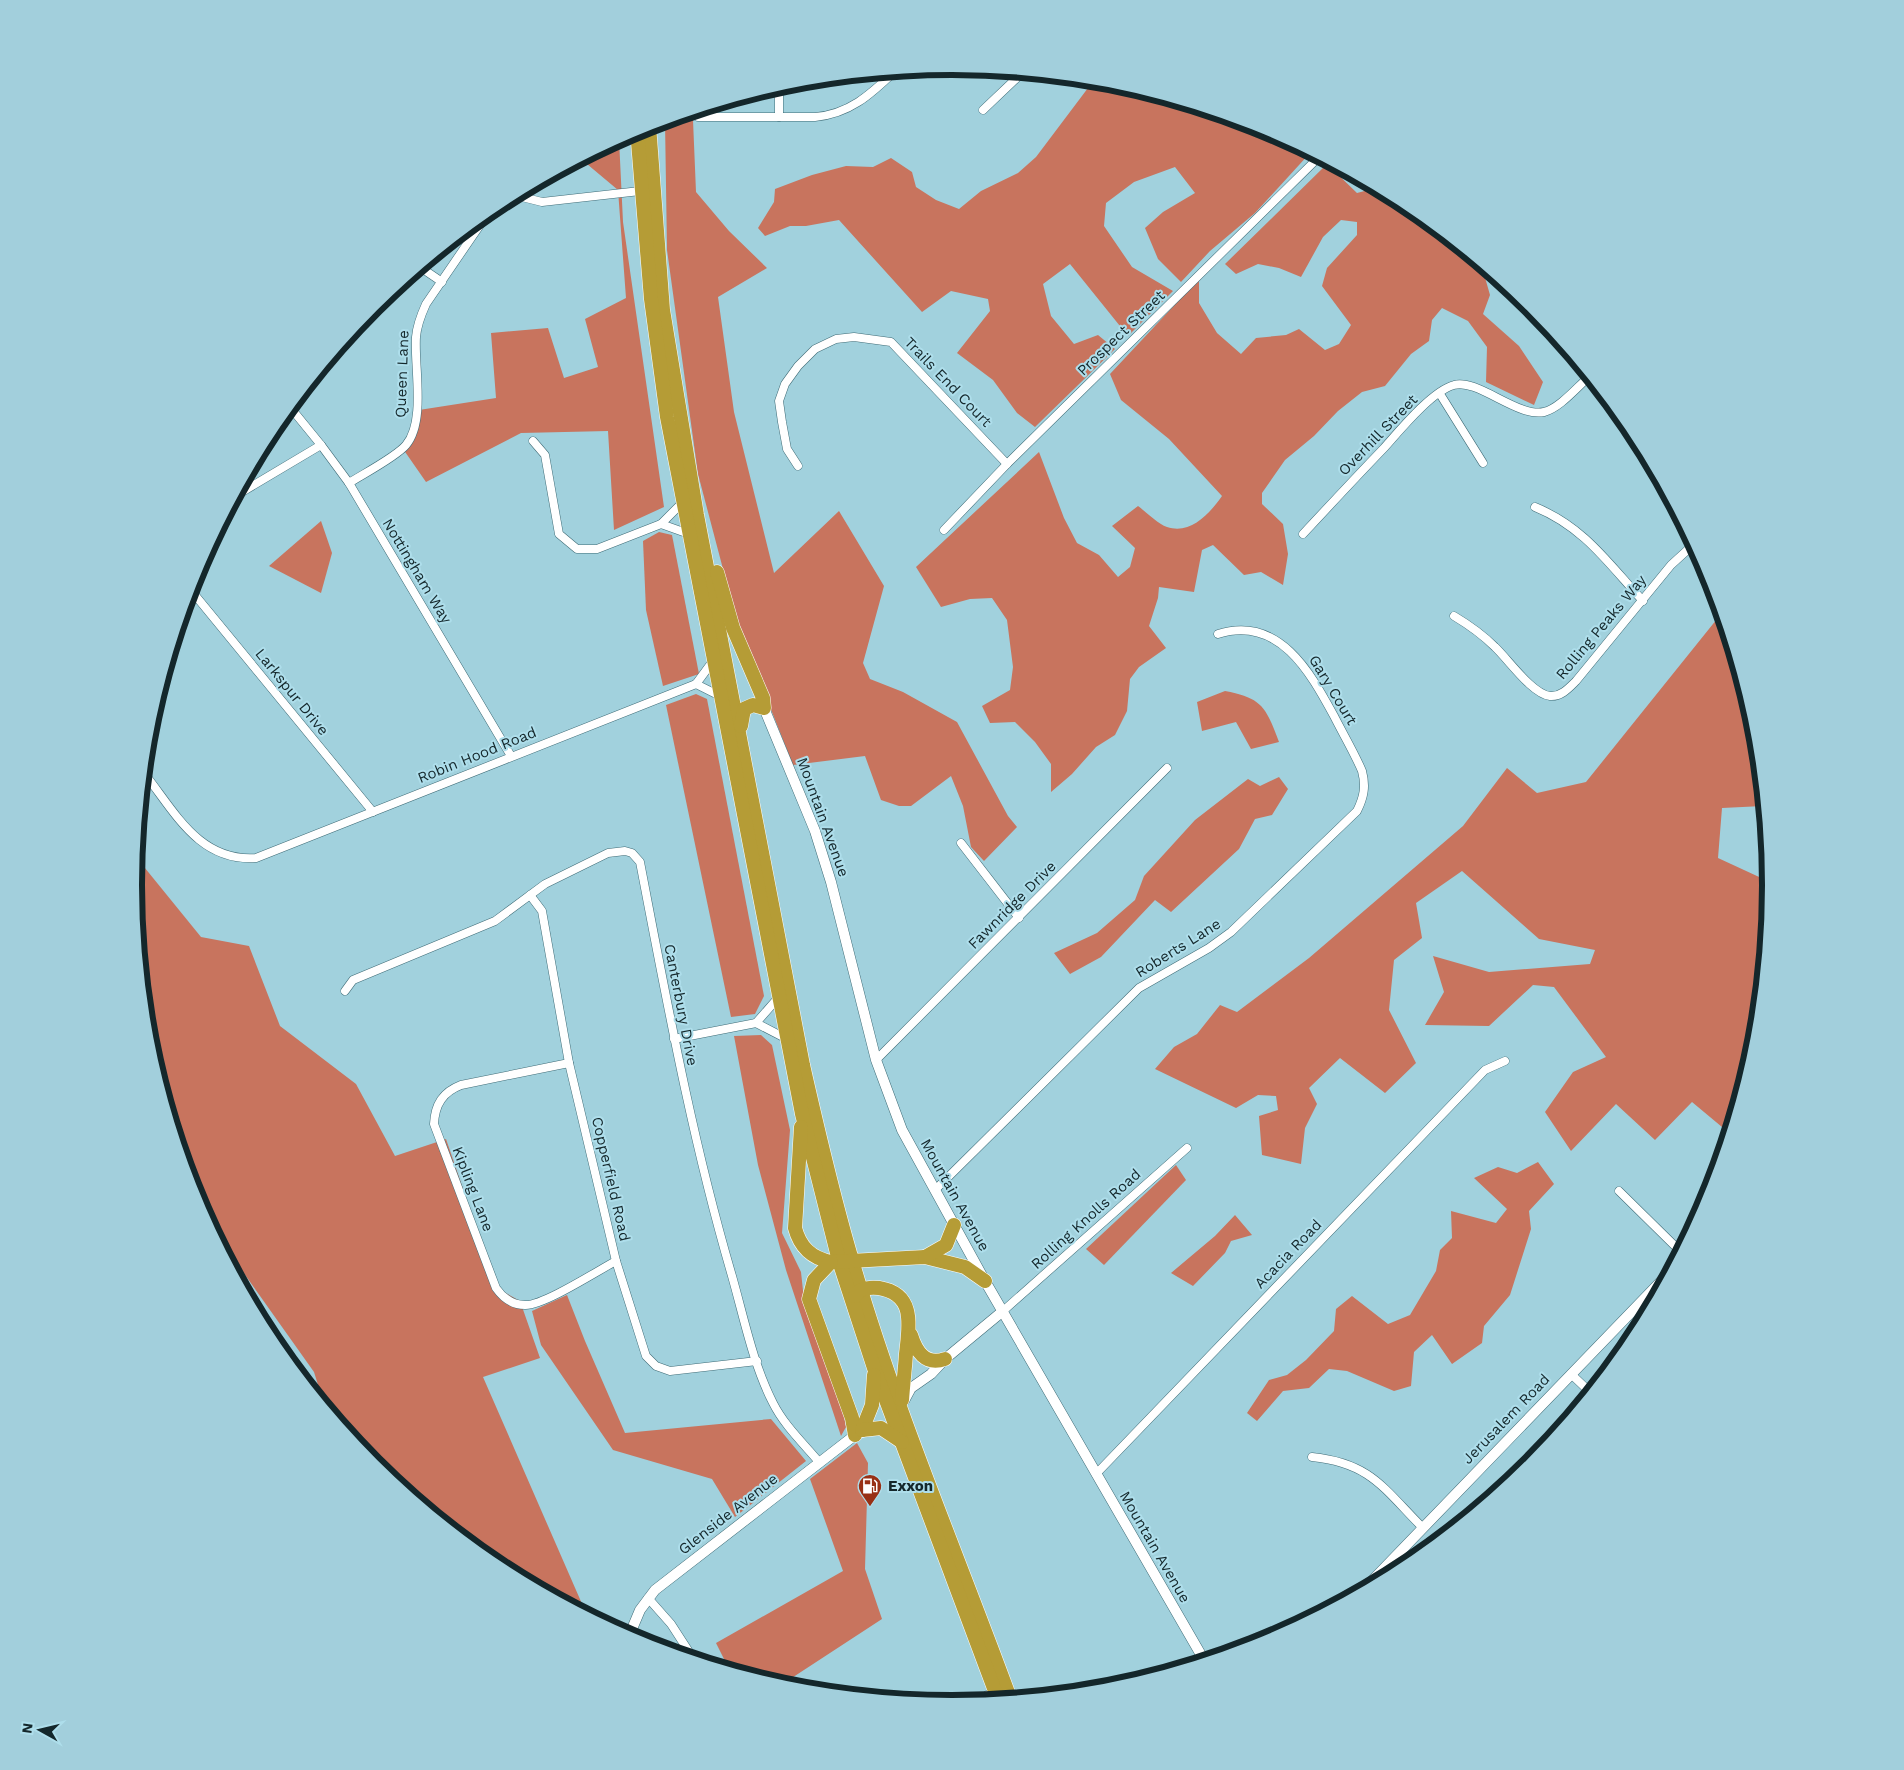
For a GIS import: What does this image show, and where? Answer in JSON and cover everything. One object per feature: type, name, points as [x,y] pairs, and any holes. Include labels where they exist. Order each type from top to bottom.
[{"type":"highway","points":[[650,134],[663,310],[697,515],[803,1065],[820,1142],[840,1261],[861,1290],[901,1406],[1008,1693]]},
{"type":"highway","points":[[637,139],[654,332],[713,661],[802,1114],[840,1261],[874,1368],[996,1693]]},
{"type":"highway","points":[[697,515],[733,628],[763,698],[764,708],[754,705],[744,709],[741,737]]},
{"type":"highway","points":[[802,1114],[795,1228],[798,1239],[806,1250],[819,1259],[840,1261],[925,1257],[965,1267],[985,1281]]},
{"type":"highway","points":[[925,1257],[946,1245],[954,1225]]},
{"type":"highway","points":[[840,1261],[814,1280],[809,1298],[852,1418],[859,1432]]},
{"type":"highway","points":[[854,1306],[856,1295],[861,1290],[874,1288],[894,1293],[906,1306],[909,1329],[917,1351],[921,1356],[934,1362],[944,1359]]},
{"type":"highway","points":[[901,1406],[909,1329]]},
{"type":"highway","points":[[859,1432],[872,1405],[874,1368]]},
{"type":"highway","points":[[859,1432],[881,1428],[902,1442]]},
{"type":"street","points":[[698,117],[815,117],[841,112],[863,100],[887,78]]},
{"type":"street","points":[[984,110],[1017,78]]},
{"type":"street","points":[[779,94],[779,116]]},
{"type":"street","name":"Prospect Street","points":[[944,530],[1007,464],[1314,161]]},
{"type":"street","points":[[524,198],[542,202],[640,191]]},
{"type":"street","name":"Queen Lane","points":[[349,483],[404,447],[413,435],[416,418],[416,338],[418,322],[426,304],[478,229]]},
{"type":"street","points":[[425,270],[442,282]]},
{"type":"street","name":"Trails End Court","points":[[798,466],[787,448],[782,422],[779,401],[785,384],[798,366],[815,349],[836,339],[854,337],[890,342],[1007,464]]},
{"type":"street","name":"Overhill Street","points":[[1303,534],[1422,407],[1458,384],[1474,388],[1531,412],[1544,412],[1585,380]]},
{"type":"street","points":[[1440,394],[1483,463]]},
{"type":"street","name":"Nottingham Way","points":[[295,413],[349,483],[511,756]]},
{"type":"street","points":[[533,441],[545,455],[559,534],[570,545],[586,550],[597,548],[661,524],[683,502]]},
{"type":"street","points":[[246,489],[321,445]]},
{"type":"street","points":[[1535,507],[1558,516],[1582,534],[1643,601]]},
{"type":"street","points":[[661,524],[689,534]]},
{"type":"street","name":"Rolling Peaks Way","points":[[1454,616],[1475,629],[1495,646],[1535,689],[1550,696],[1560,695],[1576,682],[1671,565],[1688,549]]},
{"type":"street","name":"Larkspur Drive","points":[[196,596],[373,812]]},
{"type":"street","name":"Gary Court","points":[[1218,634],[1230,631],[1253,632],[1281,644],[1297,657],[1315,681],[1357,760],[1365,781],[1364,789]]},
{"type":"street","points":[[713,661],[696,684],[720,696]]},
{"type":"street","name":"Robin Hood Road","points":[[149,779],[205,846],[223,855],[242,859],[269,854],[511,756],[696,684]]},
{"type":"street","name":"Mountain Avenue","points":[[764,708],[814,831],[830,882],[876,1060],[896,1117],[985,1281],[1201,1655]]},
{"type":"street","name":"Fawnridge Drive","points":[[876,1060],[1167,768]]},
{"type":"street","name":"Roberts Lane","points":[[935,1190],[1139,988],[1209,948],[1231,932],[1356,811],[1362,801],[1364,789]]},
{"type":"street","points":[[962,843],[1019,918]]},
{"type":"street","name":"Canterbury Drive","points":[[345,991],[353,980],[495,921],[562,874],[608,853],[625,850],[638,858],[674,1039],[711,1205],[757,1360],[766,1388],[778,1412],[819,1462]]},
{"type":"street","name":"Copperfield Road","points":[[530,895],[542,911],[569,1063],[616,1261],[643,1350],[656,1366],[678,1371],[757,1360]]},
{"type":"street","points":[[674,1039],[756,1023],[778,998]]},
{"type":"street","points":[[756,1023],[787,1039]]},
{"type":"street","name":"Acacia Road","points":[[1096,1474],[1485,1070],[1505,1061]]},
{"type":"street","name":"Kipling Lane","points":[[569,1063],[461,1085],[451,1089],[437,1106],[434,1124],[496,1288],[505,1298],[524,1305],[538,1303],[616,1261]]},
{"type":"street","name":"Rolling Knolls Road","points":[[1003,1311],[1187,1148]]},
{"type":"street","points":[[1618,1191],[1676,1247]]},
{"type":"street","name":"Jerusalem Road","points":[[1398,1561],[1423,1528],[1654,1289]]},
{"type":"street","points":[[901,1406],[911,1388],[931,1374],[944,1359],[1003,1311]]},
{"type":"street","points":[[1571,1374],[1586,1388]]},
{"type":"street","name":"Glenside Avenue","points":[[633,1629],[648,1598],[859,1432]]},
{"type":"street","points":[[1312,1458],[1345,1462],[1367,1472],[1423,1528]]},
{"type":"street","points":[[648,1598],[689,1651]]},
{"type":"shaded area","points":[[1089,87],[1162,103],[1212,118],[1262,137],[1306,157],[1255,213],[1210,251],[1181,282],[1158,259],[1145,228],[1163,212],[1195,193],[1175,167],[1134,182],[1106,203],[1104,226],[1132,267],[1173,291],[1128,336],[1070,264],[1043,284],[1051,316],[1074,344],[1098,335],[1115,349],[1035,427],[1017,413],[993,380],[957,353],[990,311],[988,299],[951,291],[922,312],[839,220],[806,226],[790,226],[765,236],[758,228],[774,202],[775,189],[812,175],[846,166],[873,167],[891,158],[912,172],[916,187],[936,200],[959,209],[981,191],[1018,173],[1036,157]]},
{"type":"shaded area","points":[[704,114],[704,118],[693,120],[696,192],[729,231],[767,268],[718,297],[734,412],[774,573],[839,511],[884,586],[863,663],[870,679],[903,692],[957,722],[1008,816],[1017,827],[984,861],[971,847],[963,806],[951,776],[911,806],[899,806],[881,800],[865,756],[793,765],[738,626],[698,474],[667,250],[665,128]]},
{"type":"shaded area","points":[[619,147],[623,222],[664,507],[614,530],[608,431],[521,433],[426,482],[401,446],[414,432],[419,410],[496,398],[491,333],[548,328],[564,378],[598,367],[585,319],[626,298],[618,190],[586,163]]},
{"type":"shaded area","points":[[1324,167],[1336,173],[1357,193],[1367,190],[1402,212],[1445,242],[1484,274],[1490,295],[1483,314],[1519,346],[1543,382],[1534,405],[1486,382],[1487,347],[1468,321],[1442,308],[1432,320],[1429,341],[1411,354],[1385,386],[1362,392],[1338,411],[1314,436],[1285,460],[1262,493],[1262,504],[1283,524],[1288,554],[1283,585],[1261,572],[1244,575],[1213,545],[1202,550],[1194,592],[1159,587],[1158,598],[1149,626],[1166,648],[1139,667],[1130,679],[1127,711],[1115,735],[1096,747],[1072,774],[1051,792],[1051,764],[1035,742],[1015,722],[990,723],[982,706],[1010,690],[1013,667],[1007,620],[992,598],[970,599],[941,607],[916,567],[1039,452],[1064,518],[1077,543],[1099,555],[1118,577],[1130,567],[1135,548],[1112,526],[1138,506],[1160,523],[1176,529],[1192,525],[1206,515],[1222,496],[1169,439],[1121,400],[1110,374],[1199,279],[1199,303],[1217,333],[1241,354],[1256,338],[1286,335],[1299,329],[1325,350],[1339,344],[1351,325],[1322,286],[1327,268],[1357,235],[1357,222],[1341,220],[1323,237],[1301,277],[1279,268],[1258,264],[1236,274],[1225,264]]},
{"type":"shaded area","points":[[321,521],[332,553],[321,593],[269,566]]},
{"type":"shaded area","points":[[659,532],[672,535],[699,674],[663,686],[646,610],[643,541]]},
{"type":"shaded area","points":[[1717,619],[1734,675],[1746,727],[1758,806],[1722,808],[1718,858],[1762,878],[1762,885],[1755,991],[1746,1043],[1724,1129],[1692,1102],[1655,1140],[1616,1104],[1571,1151],[1545,1112],[1573,1072],[1606,1057],[1554,987],[1533,985],[1489,1026],[1425,1025],[1444,992],[1433,956],[1489,972],[1590,964],[1595,950],[1539,939],[1462,871],[1416,903],[1422,938],[1394,960],[1389,1010],[1416,1063],[1385,1093],[1340,1058],[1309,1088],[1317,1104],[1305,1128],[1301,1164],[1262,1155],[1259,1116],[1278,1110],[1276,1096],[1258,1095],[1236,1108],[1155,1069],[1174,1047],[1197,1034],[1220,1005],[1237,1012],[1309,958],[1463,826],[1507,768],[1537,793],[1586,782]]},
{"type":"shaded area","points":[[1225,691],[1248,697],[1261,706],[1279,742],[1251,749],[1236,722],[1202,731],[1197,702]]},
{"type":"shaded area","points":[[696,694],[707,699],[764,996],[755,1014],[731,1017],[666,705]]},
{"type":"shaded area","points":[[1279,777],[1288,789],[1272,815],[1255,819],[1239,849],[1171,912],[1155,900],[1101,957],[1070,974],[1054,953],[1097,933],[1135,900],[1144,876],[1195,820],[1248,779],[1260,786]]},
{"type":"shaded area","points":[[143,865],[201,937],[249,946],[280,1026],[356,1084],[395,1156],[446,1139],[497,1288],[520,1301],[540,1358],[483,1377],[582,1605],[547,1586],[502,1558],[459,1528],[418,1494],[379,1458],[343,1419],[320,1391],[314,1372],[237,1263],[204,1195],[185,1145],[170,1095],[149,991],[144,938]]},
{"type":"shaded area","points":[[761,1035],[772,1045],[790,1130],[782,1233],[801,1272],[804,1300],[844,1417],[846,1427],[841,1436],[786,1270],[758,1165],[734,1036]]},
{"type":"shaded area","points":[[1538,1162],[1554,1184],[1529,1211],[1531,1229],[1510,1295],[1484,1326],[1482,1343],[1452,1364],[1432,1335],[1414,1352],[1411,1386],[1394,1391],[1347,1371],[1329,1369],[1309,1388],[1283,1391],[1257,1421],[1247,1413],[1269,1380],[1287,1375],[1306,1360],[1334,1331],[1336,1309],[1352,1296],[1388,1324],[1410,1315],[1436,1271],[1440,1250],[1452,1238],[1451,1211],[1496,1223],[1507,1209],[1474,1178],[1498,1167],[1517,1173]]},
{"type":"shaded area","points":[[1176,1165],[1186,1180],[1104,1265],[1086,1249]]},
{"type":"shaded area","points":[[1235,1215],[1252,1235],[1231,1241],[1225,1253],[1193,1286],[1171,1273],[1215,1236]]},
{"type":"shaded area","points":[[567,1295],[625,1433],[771,1419],[806,1461],[735,1517],[712,1479],[613,1450],[541,1345],[532,1311]]},
{"type":"shaded area","points":[[857,1443],[868,1463],[865,1569],[882,1619],[791,1678],[726,1662],[716,1643],[843,1571],[810,1479]]},
{"type":"place","name":"Exxon","points":[[870,1507]]}]
